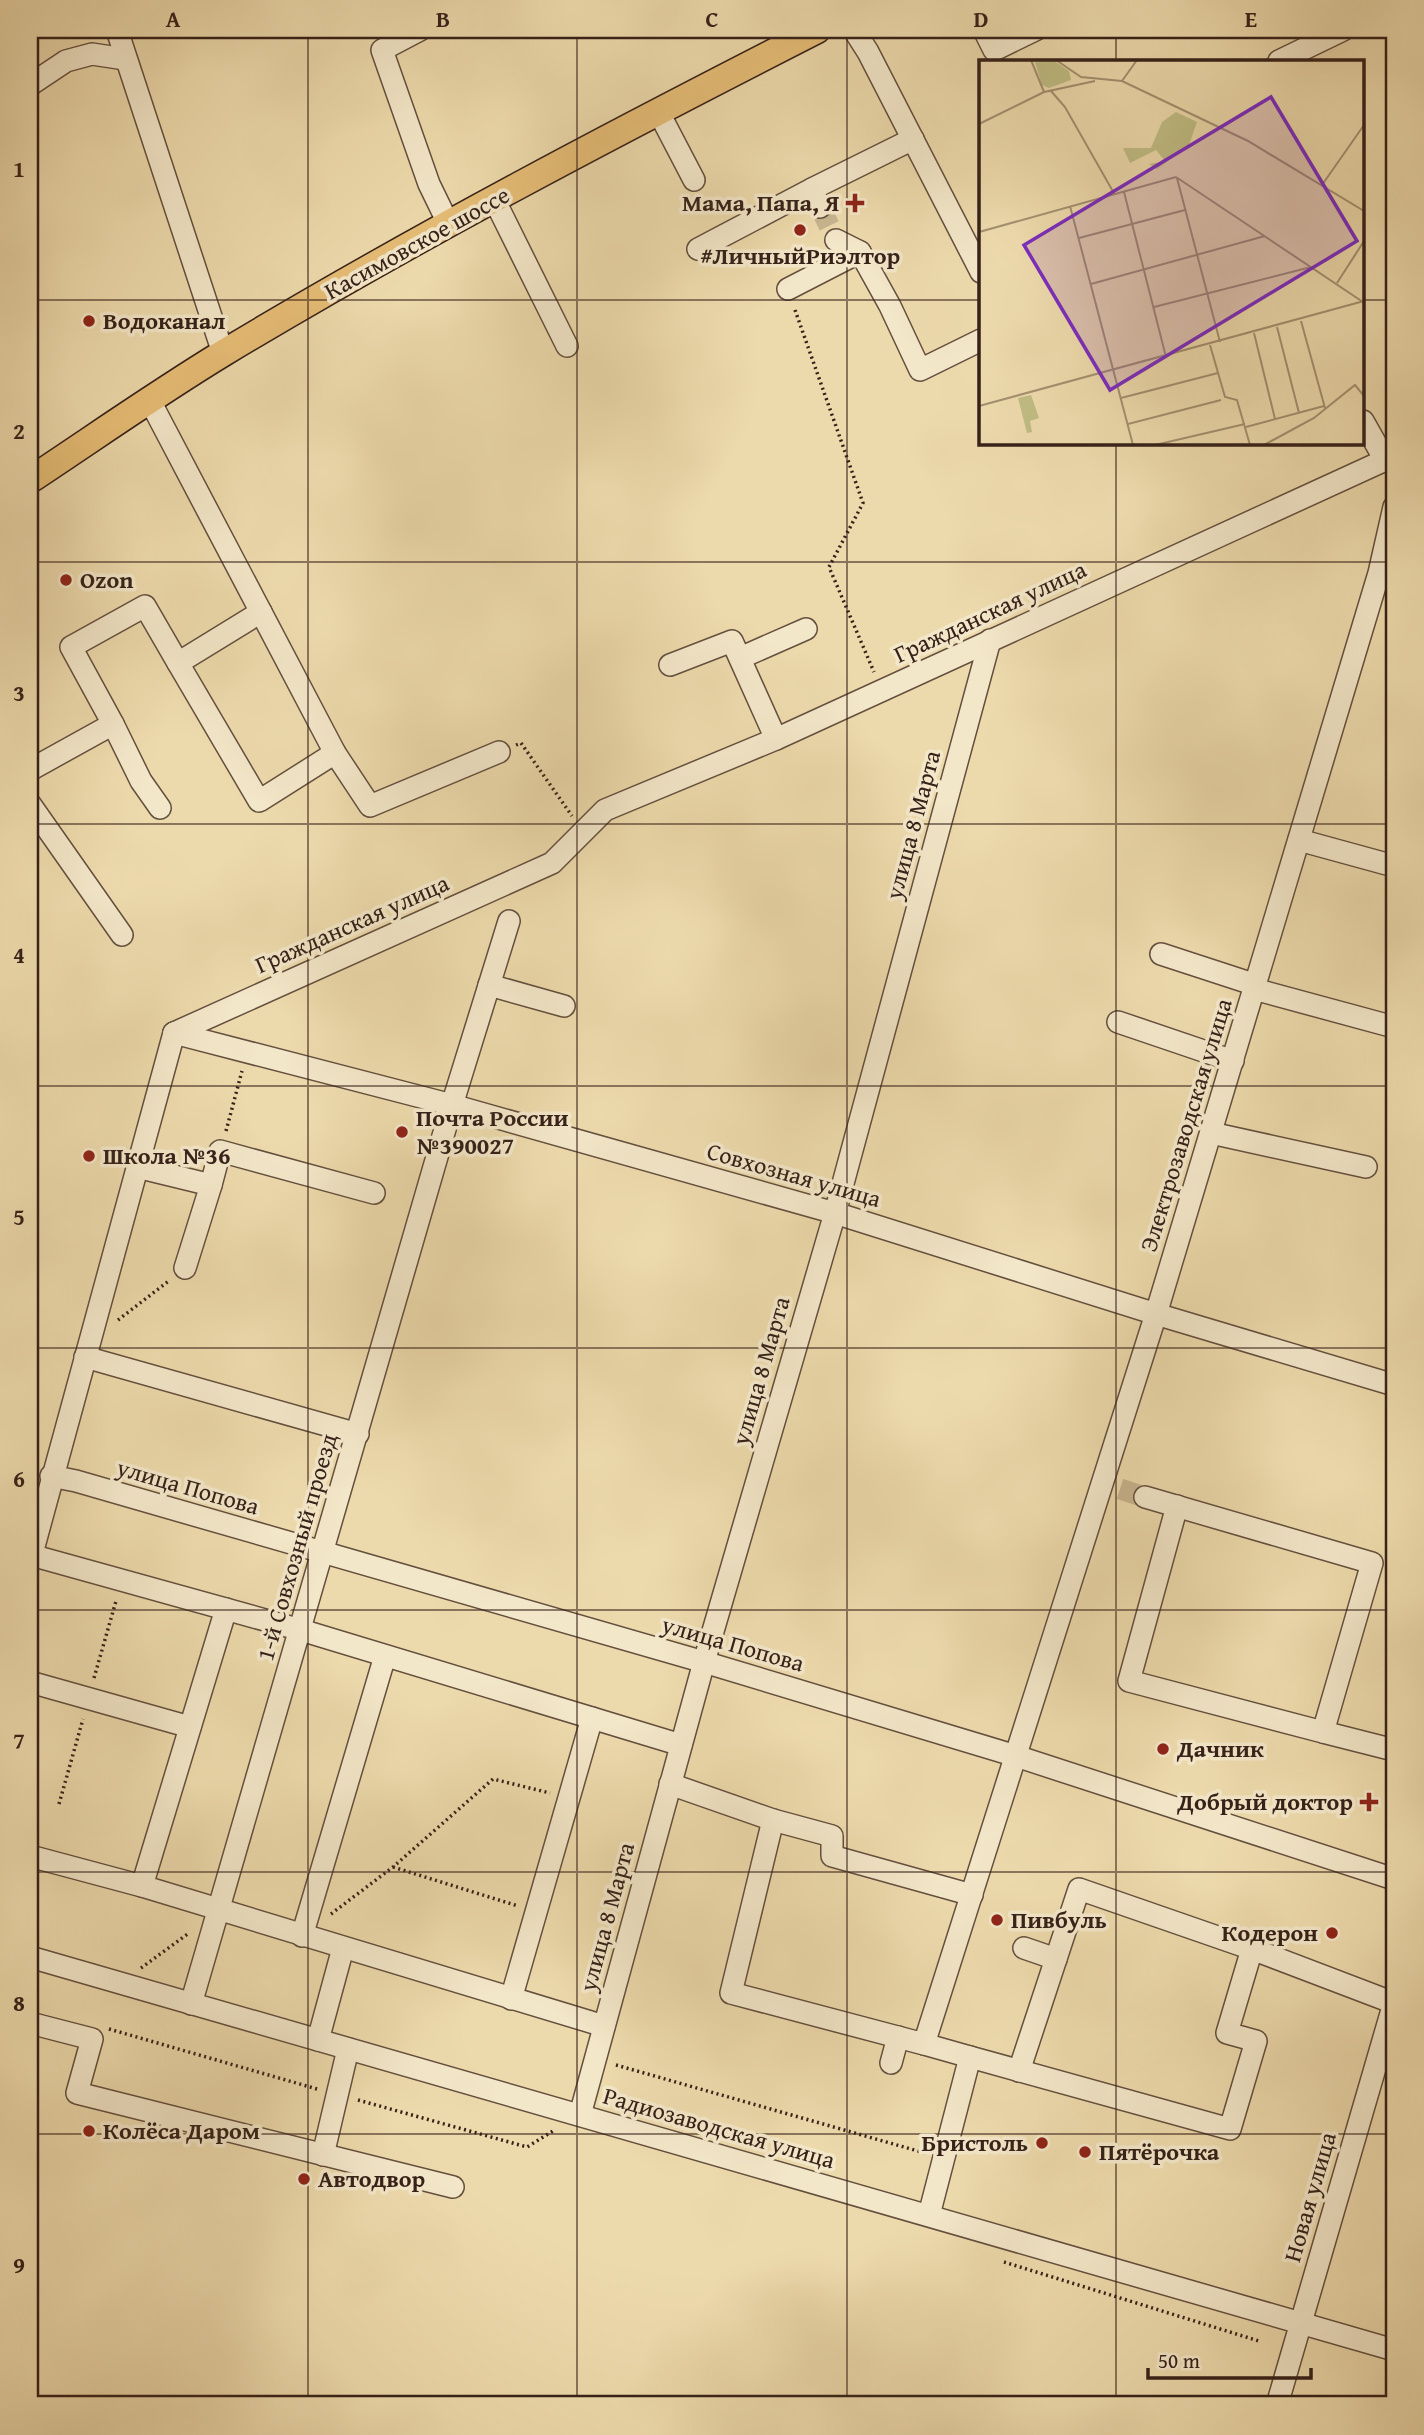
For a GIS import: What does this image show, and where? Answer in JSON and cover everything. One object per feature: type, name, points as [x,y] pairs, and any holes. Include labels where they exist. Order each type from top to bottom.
[{"type":"main road","name":"Касимовское шоссе","points":[[30,480],[223,353],[448,223],[817,30]]},
{"type":"street","points":[[117,30],[223,353]]},
{"type":"street","points":[[420,30],[382,50],[429,184],[448,223]]},
{"type":"street","points":[[854,30],[979,268]]},
{"type":"street","points":[[984,30],[997,56],[1035,30]]},
{"type":"street","points":[[1281,60],[1343,30]]},
{"type":"street","points":[[30,85],[66,61],[92,54],[125,59]]},
{"type":"street","points":[[658,111],[694,180]]},
{"type":"street","points":[[698,249],[816,198],[913,139]]},
{"type":"street","points":[[494,199],[568,346]]},
{"type":"street","points":[[836,240],[860,252],[890,306],[920,370],[979,341]]},
{"type":"street","points":[[788,289],[860,252]]},
{"type":"street","points":[[150,401],[335,753],[370,806],[499,752]]},
{"type":"street","points":[[1364,422],[1390,458]]},
{"type":"street","name":"Гражданская улица","points":[[174,1034],[552,863],[605,810],[776,739],[1390,458]]},
{"type":"street","name":"Электрозаводская улица","points":[[924,2044],[1016,1756],[1111,1487],[1156,1314],[1300,840],[1387,574],[1394,507]]},
{"type":"street","points":[[160,808],[141,781],[71,647],[145,606],[259,801],[335,753]]},
{"type":"street","points":[[178,663],[261,612]]},
{"type":"street","points":[[740,658],[806,629]]},
{"type":"street","name":"улица 8 Марта","points":[[571,2120],[595,2059],[704,1662],[835,1213],[990,640]]},
{"type":"street","points":[[670,665],[732,641],[776,739]]},
{"type":"street","points":[[30,770],[113,723]]},
{"type":"street","points":[[30,804],[122,935]]},
{"type":"street","points":[[1300,840],[1394,866]]},
{"type":"street","name":"1-й Совхозный проезд","points":[[191,2004],[452,1105],[509,921]]},
{"type":"street","points":[[1161,954],[1255,987],[1394,1027]]},
{"type":"street","points":[[489,985],[564,1006]]},
{"type":"street","points":[[1118,1022],[1233,1061]]},
{"type":"street","points":[[174,1034],[30,1556],[301,1630],[681,1745]]},
{"type":"street","name":"Совхозная улица","points":[[174,1034],[452,1105],[835,1213],[1156,1314],[1394,1385]]},
{"type":"street","points":[[1211,1133],[1366,1167]]},
{"type":"street","points":[[185,1268],[220,1151],[374,1193]]},
{"type":"street","points":[[136,1167],[211,1185]]},
{"type":"street","points":[[85,1357],[358,1434]]},
{"type":"street","name":"улица Попова","points":[[51,1476],[704,1662],[1016,1756],[1394,1879]]},
{"type":"street","points":[[1145,1497],[1372,1563],[1323,1732]]},
{"type":"street","points":[[1177,1506],[1129,1681],[1394,1750]]},
{"type":"street","points":[[142,1886],[226,1609]]},
{"type":"street","points":[[302,1936],[385,1656]]},
{"type":"street","points":[[30,1682],[190,1727]]},
{"type":"street","points":[[511,1998],[592,1718]]},
{"type":"street","points":[[670,1784],[773,1820],[832,1836],[832,1856],[972,1895]]},
{"type":"street","points":[[773,1820],[731,1993],[1230,2129],[1256,2041],[1227,2033],[1252,1949]]},
{"type":"street","points":[[30,1856],[142,1886],[604,2026]]},
{"type":"street","points":[[1019,2071],[1079,1889],[1252,1949],[1394,2003]]},
{"type":"street","points":[[318,2040],[343,1948]]},
{"type":"street","points":[[1024,1948],[1056,1959]]},
{"type":"street","name":"Радиозаводская улица","points":[[30,1957],[348,2049],[571,2120],[929,2215],[1394,2350]]},
{"type":"street","name":"Новая улица","points":[[1277,2405],[1394,2003]]},
{"type":"street","points":[[30,2023],[92,2039],[77,2093],[453,2187]]},
{"type":"street","points":[[891,2063],[898,2037]]},
{"type":"street","points":[[323,2155],[348,2049]]},
{"type":"street","points":[[929,2215],[970,2057]]},
{"type":"path","points":[[788,289],[863,503],[829,567],[882,690]]},
{"type":"path","points":[[499,752],[521,743],[583,832]]},
{"type":"path","points":[[113,1324],[185,1268]]},
{"type":"path","points":[[302,1936],[393,1867],[494,1779],[569,1798]]},
{"type":"path","points":[[393,1867],[536,1911]]},
{"type":"path","points":[[121,1983],[218,1911]]},
{"type":"path","points":[[98,2026],[527,2147],[571,2120]]},
{"type":"path","points":[[595,2059],[943,2158]]},
{"type":"path","points":[[996,2260],[1259,2341]]},
{"type":"tunnel","points":[[820,207],[836,240]]},
{"type":"tunnel","points":[[1120,1489],[1145,1497]]},
{"type":"place","name":"Мама, Папа, Я","points":[[855,203]]},
{"type":"place","name":"#ЛичныйРиэлтор","points":[[800,230]]},
{"type":"place","name":"Водоканал","points":[[89,321]]},
{"type":"place","name":"Ozon","points":[[66,580]]},
{"type":"place","name":"Почта России №390027","points":[[402,1132]]},
{"type":"place","name":"Школа №36","points":[[89,1156]]},
{"type":"place","name":"Дачник","points":[[1163,1749]]},
{"type":"place","name":"Добрый доктор","points":[[1369,1802]]},
{"type":"place","name":"Пивбуль","points":[[997,1920]]},
{"type":"place","name":"Кодерон","points":[[1332,1933]]},
{"type":"place","name":"Колёса Даром","points":[[89,2131]]},
{"type":"place","name":"Бристоль","points":[[1042,2143]]},
{"type":"place","name":"Пятёрочка","points":[[1085,2152]]},
{"type":"place","name":"Автодвор","points":[[304,2179]]}]
